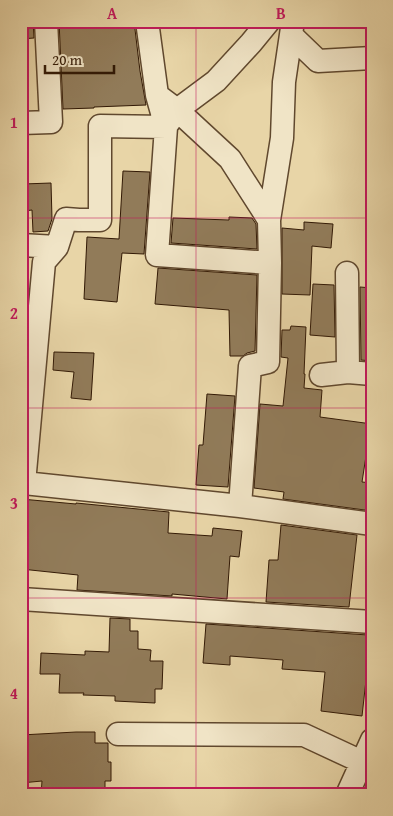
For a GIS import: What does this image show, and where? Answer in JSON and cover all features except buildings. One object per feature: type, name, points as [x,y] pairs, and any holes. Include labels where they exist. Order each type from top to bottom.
[{"type":"street","points":[[21,122],[51,122],[46,21]]},
{"type":"street","points":[[147,21],[157,95],[171,119],[230,159],[269,220]]},
{"type":"street","points":[[268,21],[251,43],[216,81],[171,119],[100,126],[100,220],[66,219],[57,247],[44,262],[23,484],[240,506],[372,524]]},
{"type":"street","points":[[292,28],[318,61],[372,58]]},
{"type":"street","points":[[240,506],[250,366],[268,362],[269,220],[282,138],[284,82],[292,28]]},
{"type":"street","points":[[171,119],[157,255],[270,263]]},
{"type":"street","points":[[21,245],[57,247]]},
{"type":"street","points":[[347,273],[348,372]]},
{"type":"street","points":[[321,374],[348,372],[372,374]]},
{"type":"street","points":[[21,599],[372,622]]},
{"type":"street","points":[[118,734],[304,735],[362,762]]},
{"type":"street","points":[[347,795],[372,740]]}]
